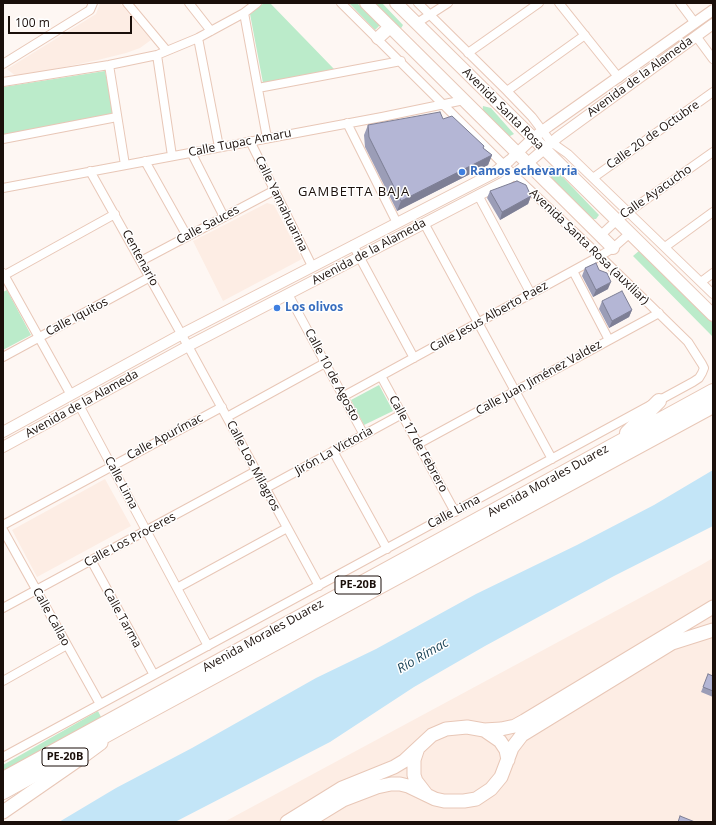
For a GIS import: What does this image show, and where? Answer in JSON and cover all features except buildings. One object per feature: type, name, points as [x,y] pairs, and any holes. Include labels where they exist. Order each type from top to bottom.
[{"type":"highway","name":"Avenida Morales Duarez","points":[[3,779],[713,391]]},
{"type":"highway","points":[[617,444],[659,401]]},
{"type":"highway","name":"Avenida Morales Duarez","points":[[3,792],[713,406]]},
{"type":"main road","name":"Avenida Santa Rosa","points":[[366,3],[613,248]]},
{"type":"main road","name":"Avenida Santa Rosa","points":[[396,3],[486,92],[538,135],[630,234],[713,315]]},
{"type":"main road","points":[[378,38],[390,27]]},
{"type":"main road","points":[[467,103],[486,92]]},
{"type":"main road","points":[[287,822],[342,788],[394,767],[404,761],[425,740],[446,729],[468,727],[484,730],[501,729],[514,726],[524,721],[713,607]]},
{"type":"main road","points":[[307,822],[343,800],[377,787],[391,784],[400,784],[444,801],[464,801],[476,799],[496,784],[501,777],[512,748],[522,735],[672,643],[713,630]]},
{"type":"main road","points":[[3,812],[128,723]]},
{"type":"main road","points":[[484,730],[500,741],[506,750],[508,760]]},
{"type":"main road","points":[[418,748],[414,760],[414,775],[416,781],[428,795]]},
{"type":"street","points":[[127,3],[167,51]]},
{"type":"street","points":[[189,3],[212,31]]},
{"type":"street","points":[[3,82],[109,65],[157,55],[212,31],[244,13],[257,3]]},
{"type":"street","name":"Avenida Santa Rosa (auxiliar)","points":[[342,3],[514,175],[688,342],[700,358],[704,368],[699,378]]},
{"type":"street","points":[[418,3],[532,117],[538,135]]},
{"type":"street","points":[[417,24],[448,3]]},
{"type":"street","points":[[468,53],[539,3]]},
{"type":"street","points":[[560,3],[619,78]]},
{"type":"street","points":[[680,3],[695,23]]},
{"type":"street","points":[[3,64],[89,5]]},
{"type":"street","name":"Avenida de la Alameda","points":[[3,432],[182,334],[480,181],[504,165],[538,135],[713,10]]},
{"type":"street","points":[[244,13],[267,138]]},
{"type":"street","name":"Avenida de la Alameda","points":[[3,447],[188,346],[504,182],[528,163],[547,145],[713,24]]},
{"type":"street","points":[[507,91],[585,35]]},
{"type":"street","points":[[696,36],[713,59]]},
{"type":"street","points":[[198,38],[219,147]]},
{"type":"street","points":[[656,51],[663,60]]},
{"type":"street","points":[[157,55],[172,156]]},
{"type":"street","points":[[258,88],[401,61]]},
{"type":"street","points":[[109,65],[125,165]]},
{"type":"street","name":"Calle 20 de Octubre","points":[[593,178],[713,92]]},
{"type":"street","name":"Calle Tupac Amaru","points":[[3,188],[444,104],[467,103]]},
{"type":"street","points":[[3,139],[117,117]]},
{"type":"street","points":[[347,123],[397,223]]},
{"type":"street","name":"Calle Yamahuarina","points":[[250,141],[312,266]]},
{"type":"street","points":[[547,145],[568,154],[713,294]]},
{"type":"street","points":[[191,152],[224,217]]},
{"type":"street","name":"Calle Ayacucho","points":[[601,235],[617,220],[713,152]]},
{"type":"street","points":[[145,161],[187,236]]},
{"type":"street","name":"Centenario","points":[[90,171],[188,346]]},
{"type":"street","name":"Calle Tupac Amaru","points":[[3,193],[16,185]]},
{"type":"street","name":"Calle Sauces","points":[[141,260],[275,190]]},
{"type":"street","points":[[478,195],[531,294]]},
{"type":"street","points":[[665,247],[713,212]]},
{"type":"street","points":[[71,395],[3,275],[115,214]]},
{"type":"street","points":[[424,223],[552,459]]},
{"type":"street","name":"Calle Jesus Alberto Paez","points":[[344,396],[600,256],[613,248],[630,234]]},
{"type":"street","points":[[353,245],[414,358]]},
{"type":"street","points":[[573,271],[609,340]]},
{"type":"street","points":[[701,282],[713,273]]},
{"type":"street","name":"Calle Iquitos","points":[[3,357],[150,277]]},
{"type":"street","name":"Calle 10 de Agosto","points":[[288,294],[364,435]]},
{"type":"street","name":"Calle Juan Jiménez Valdez","points":[[418,444],[659,313]]},
{"type":"street","name":"Calle Los Milagros","points":[[188,346],[318,586]]},
{"type":"street","points":[[227,417],[326,363]]},
{"type":"street","name":"Calle 17 de Febrero","points":[[382,376],[455,512]]},
{"type":"street","name":"Calle Lima","points":[[3,757],[699,378]]},
{"type":"street","name":"Calle Lima","points":[[79,405],[208,646]]},
{"type":"street","name":"Calle Apurímac","points":[[3,525],[222,407]]},
{"type":"street","name":"Jirón La Victoria","points":[[266,488],[402,414]]},
{"type":"street","points":[[334,452],[386,549]]},
{"type":"street","name":"Calle Los Proceres","points":[[3,608],[256,471]]},
{"type":"street","points":[[177,588],[287,528]]},
{"type":"street","name":"Calle Callao","points":[[3,530],[100,704]]},
{"type":"street","name":"Calle Tarma","points":[[91,560],[154,675]]},
{"type":"street","points":[[3,681],[66,645]]},
{"type":"shaded area","points":[[100,3],[120,3],[151,40],[140,48],[126,53],[17,77],[7,69],[96,14]]},
{"type":"shaded area","points":[[267,203],[274,205],[302,259],[223,301],[193,241]]},
{"type":"shaded area","points":[[105,479],[131,526],[37,577],[12,530]]},
{"type":"shaded area","points":[[713,558],[713,822],[224,822],[701,565]]},
{"type":"green space","points":[[264,3],[270,3],[334,69],[263,83],[250,14]]},
{"type":"green space","points":[[349,3],[357,3],[380,25],[375,30]]},
{"type":"green space","points":[[372,3],[382,3],[403,25],[400,30]]},
{"type":"green space","points":[[105,71],[114,113],[3,135],[3,87]]},
{"type":"green space","points":[[483,106],[491,108],[514,134],[508,137],[482,114]]},
{"type":"green space","points":[[549,166],[554,168],[599,215],[596,219],[589,219],[547,174],[545,169]]},
{"type":"green space","points":[[640,250],[713,323],[713,337],[633,256]]},
{"type":"green space","points":[[7,290],[31,335],[3,350],[3,292]]},
{"type":"green space","points":[[379,385],[393,411],[364,425],[351,400]]},
{"type":"green space","points":[[98,711],[101,717],[3,772],[3,765]]},
{"type":"water","name":"Río Rímac","points":[[713,470],[713,526],[614,576],[485,646],[414,687],[330,742],[175,822],[59,822],[116,788],[192,748],[316,678],[376,649],[476,594],[577,545],[654,505]]},
{"type":"place","name":"Ramos echevarria","points":[[462,172]]},
{"type":"place","name":"Los olivos","points":[[277,308]]},
{"type":"district","name":"GAMBETTA BAJA","points":[[354,192]]}]
